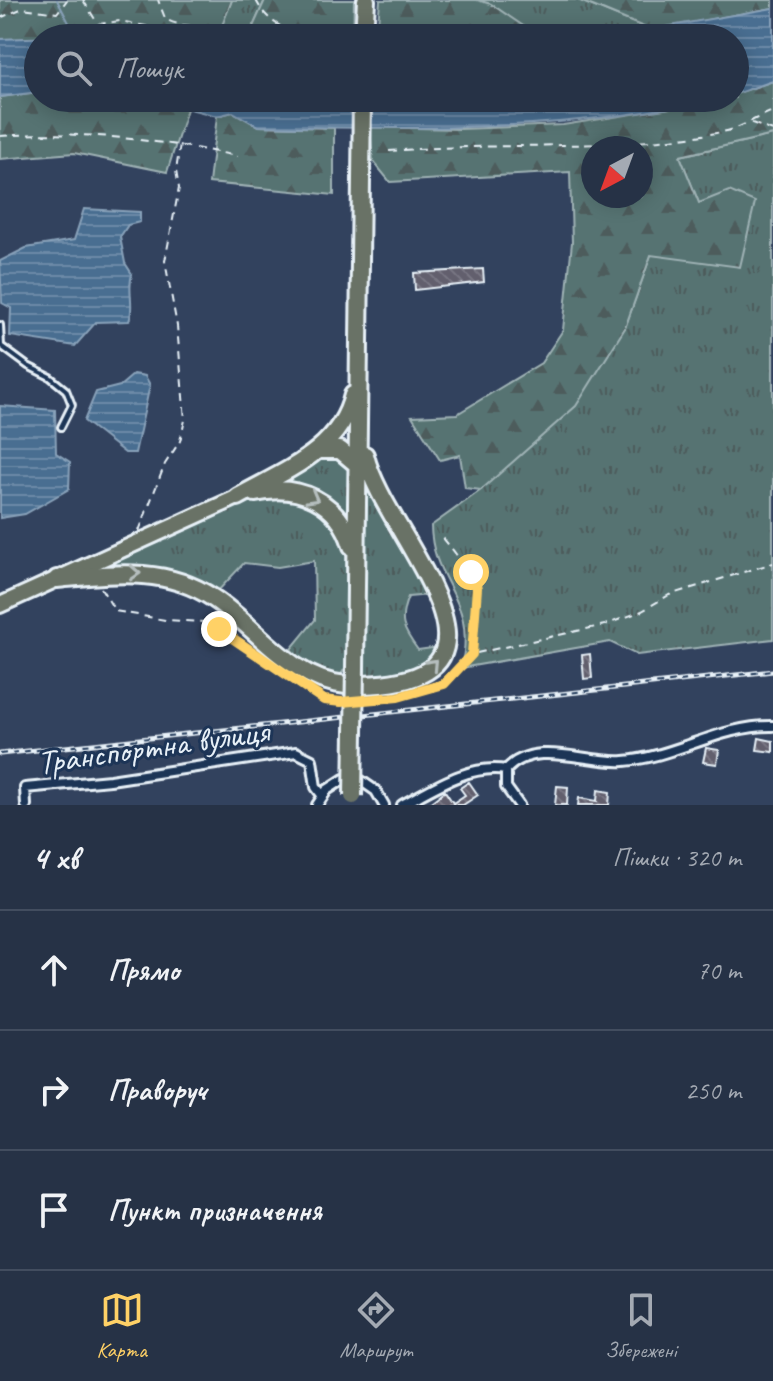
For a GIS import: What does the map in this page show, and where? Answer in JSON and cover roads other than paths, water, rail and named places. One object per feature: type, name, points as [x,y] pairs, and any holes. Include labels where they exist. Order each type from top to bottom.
[{"type":"highway","points":[[365,24],[366,0]]},
{"type":"highway","points":[[353,801],[362,112]]},
{"type":"highway","points":[[238,497],[321,450],[349,412],[360,366]]},
{"type":"highway","points":[[57,579],[142,573],[187,584],[225,606],[302,671],[331,683],[354,685],[408,681],[427,672],[442,654],[448,630],[429,578],[378,494],[360,430]]},
{"type":"highway","points":[[321,450],[340,450],[359,466]]},
{"type":"highway","points":[[238,497],[276,488],[312,496],[344,526],[356,559]]},
{"type":"main road","points":[[0,605],[238,497]]},
{"type":"street","points":[[519,805],[504,783],[506,770],[517,760],[543,755],[624,761],[726,733],[773,726]]},
{"type":"street","name":"Транспортна вулиця","points":[[26,805],[25,788],[110,780],[296,752],[312,760],[316,787],[322,795]]},
{"type":"street","points":[[402,805],[478,769],[493,766],[506,770]]},
{"type":"street","points":[[317,805],[322,795],[344,779]]},
{"type":"street","points":[[360,780],[376,791],[384,805]]},
{"type":"lane","points":[[0,325],[1,346],[66,390],[72,405],[61,427]]},
{"type":"water","points":[[773,8],[773,81],[749,89],[749,24],[682,24]]},
{"type":"water","points":[[24,38],[24,94],[0,97],[0,39]]},
{"type":"water","points":[[201,112],[233,112],[217,116]]},
{"type":"water","points":[[233,112],[642,112],[604,118],[489,126],[258,126]]},
{"type":"water","points":[[84,209],[140,212],[140,222],[128,225],[120,237],[125,263],[132,274],[129,321],[96,322],[75,346],[10,336],[11,308],[2,303],[0,261],[26,248],[74,240]]},
{"type":"water","points":[[134,374],[145,376],[150,385],[135,453],[125,453],[84,421],[96,392],[120,386]]},
{"type":"water","points":[[0,406],[55,410],[56,453],[70,462],[69,489],[25,514],[0,518]]},
{"type":"waterway","points":[[57,0],[70,24]]},
{"type":"railway","points":[[0,754],[773,671]]}]
